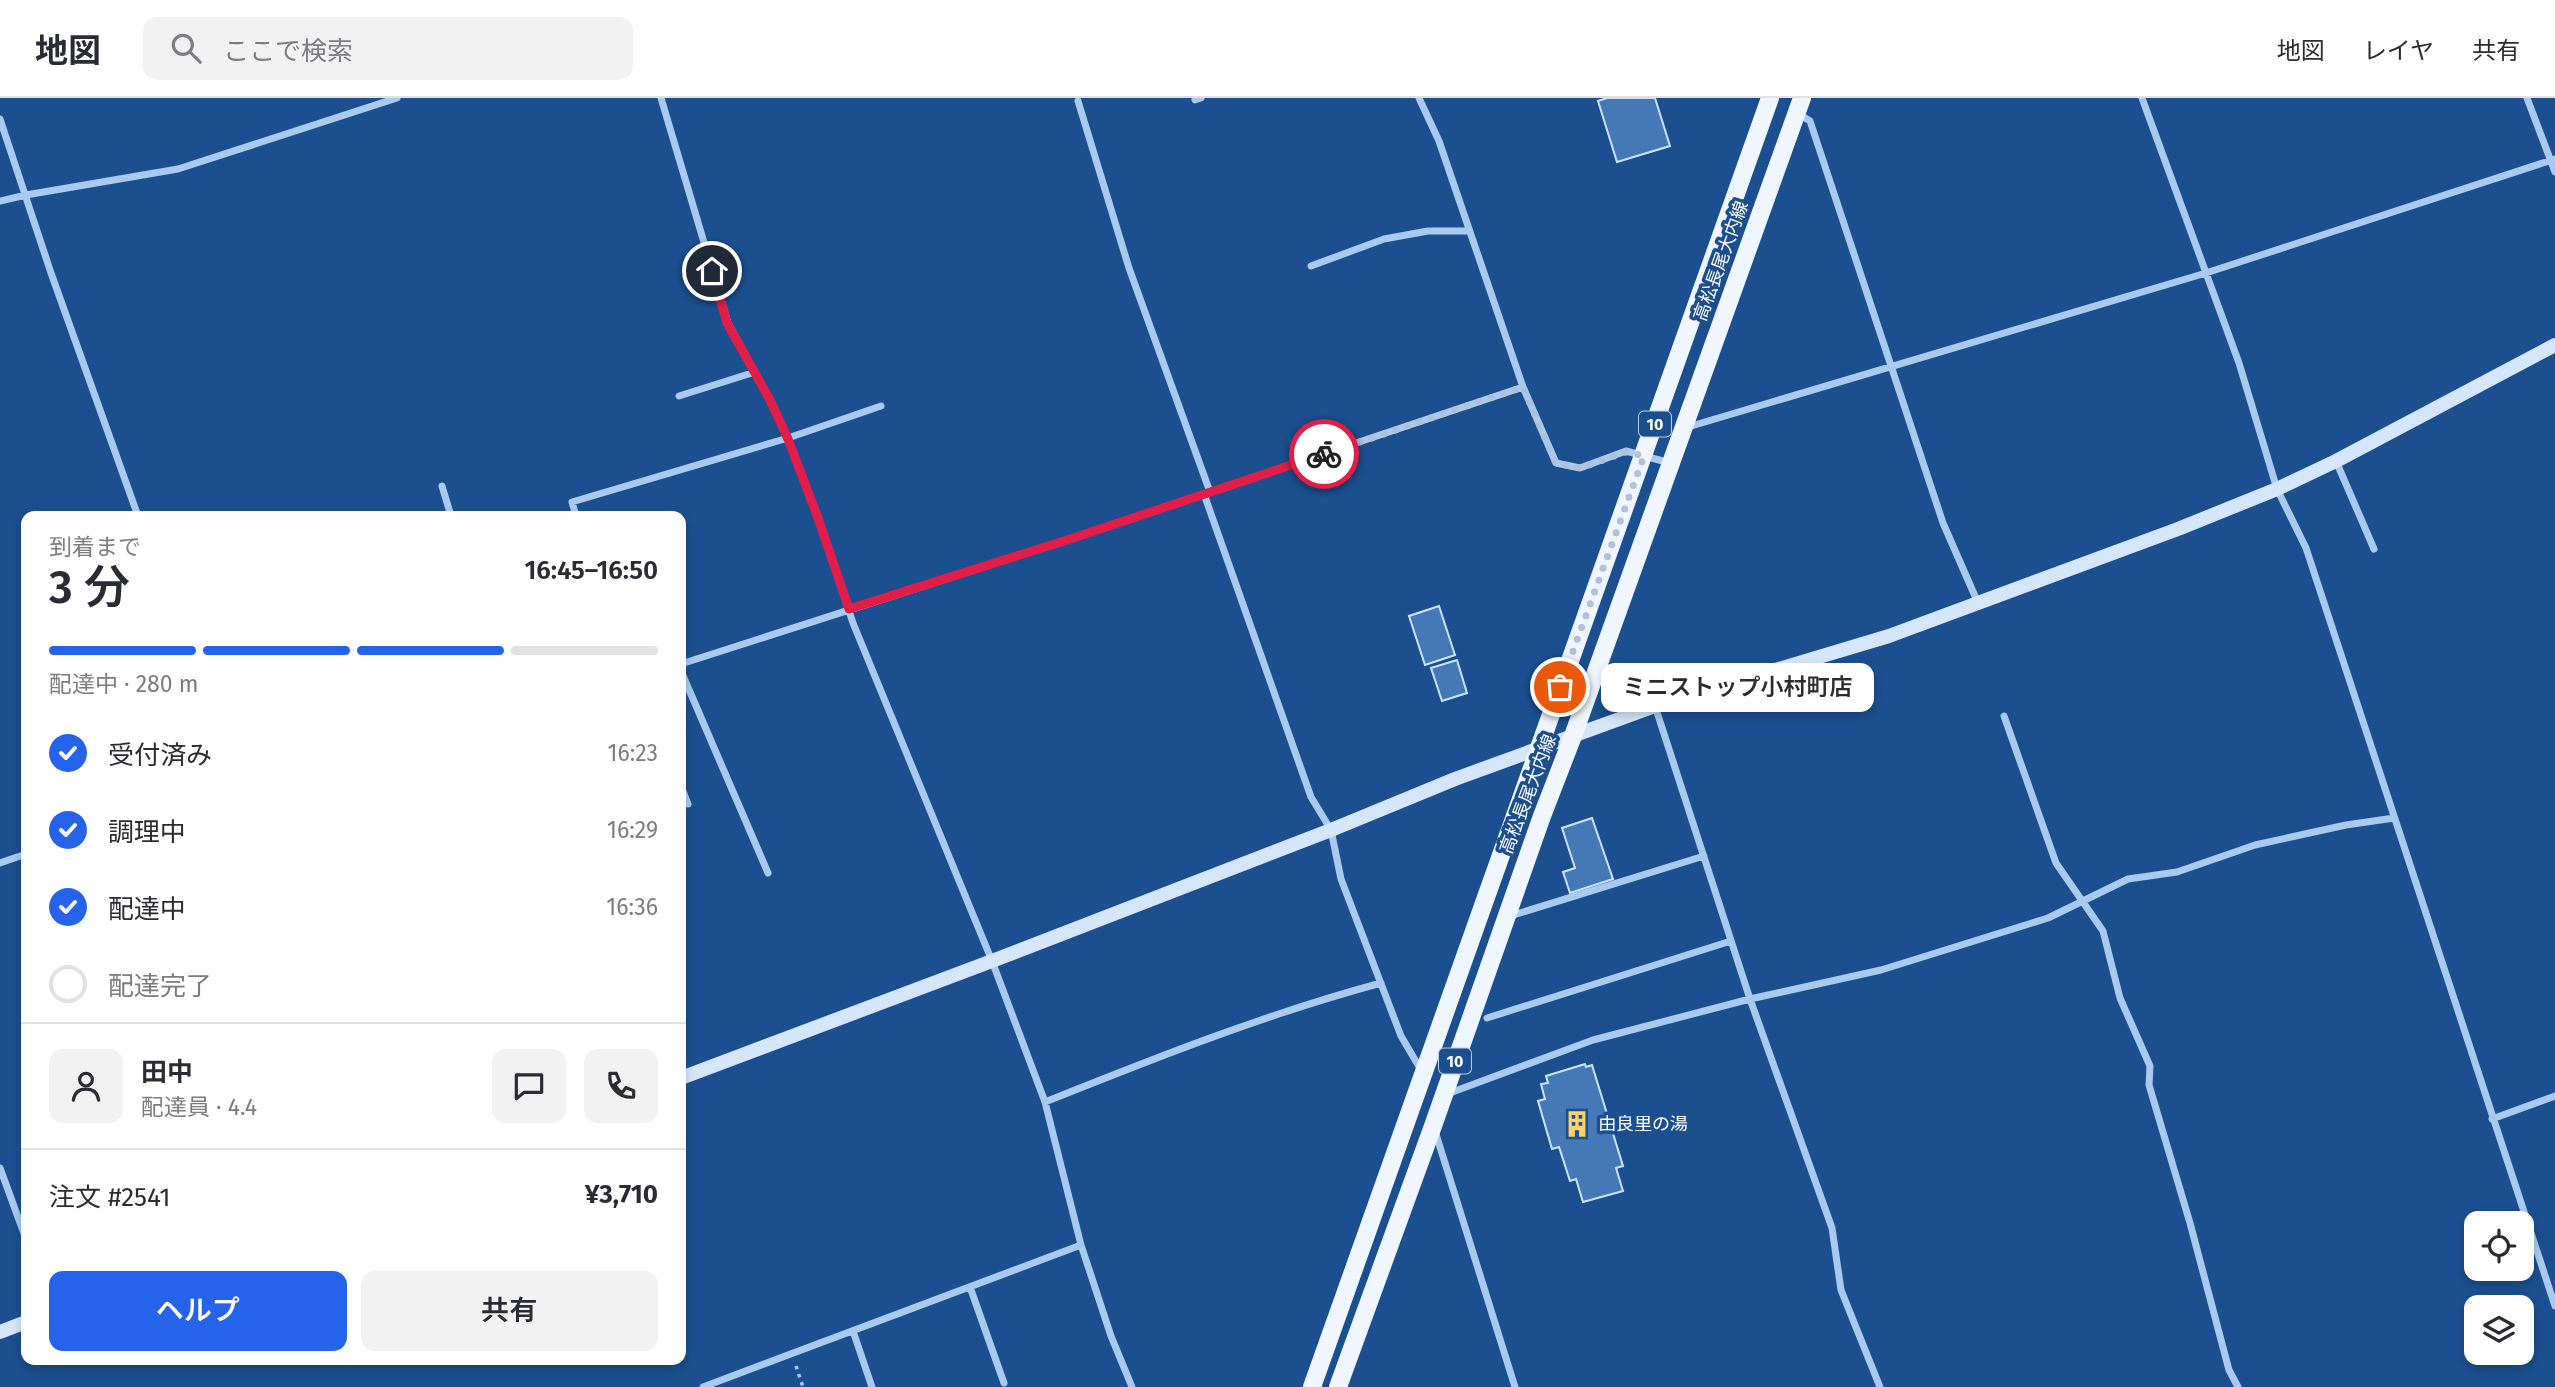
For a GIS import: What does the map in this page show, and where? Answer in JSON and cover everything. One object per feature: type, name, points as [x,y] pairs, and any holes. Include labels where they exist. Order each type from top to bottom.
[{"type":"main road","name":"高松長尾大内線","points":[[1312,1387],[1770,98]]},
{"type":"main road","name":"高松長尾大内線","points":[[1338,1387],[1800,105]]},
{"type":"street","points":[[0,201],[178,169],[397,98]]},
{"type":"street","points":[[661,98],[727,323],[788,439],[849,609],[992,961],[1045,1102],[1082,1245],[1111,1336],[1132,1387]]},
{"type":"street","points":[[1419,98],[1439,141],[1523,387],[1556,463],[1580,468],[1626,452],[1671,463]]},
{"type":"street","points":[[2142,98],[2238,363],[2277,489],[2306,548],[2555,1306]]},
{"type":"street","points":[[2527,98],[2553,160],[2555,172]]},
{"type":"street","points":[[1079,101],[1129,268],[1311,797],[1331,830],[1341,879],[1401,1036],[1423,1073]]},
{"type":"street","points":[[1800,105],[1810,121],[1943,523],[1978,603]]},
{"type":"street","points":[[0,119],[51,273],[136,511]]},
{"type":"street","points":[[1684,428],[2206,273],[2553,160]]},
{"type":"street","points":[[1311,266],[1384,239],[1428,231],[1469,231]]},
{"type":"street","points":[[686,1076],[992,961],[1331,830],[1455,779],[1656,706],[1889,636],[2178,529],[2277,489],[2336,461],[2555,345]]},
{"type":"street","points":[[680,396],[755,372]]},
{"type":"street","points":[[686,662],[1523,387]]},
{"type":"street","points":[[575,511],[572,502],[788,439],[881,406]]},
{"type":"street","points":[[2336,461],[2374,549]]},
{"type":"street","points":[[442,486],[450,511]]},
{"type":"street","points":[[686,683],[768,873]]},
{"type":"street","points":[[1656,706],[1731,941],[1832,1228],[1841,1290],[1880,1387]]},
{"type":"street","points":[[2004,716],[2056,863],[2103,931],[2120,998],[2150,1066],[2149,1085],[2230,1370],[2238,1387]]},
{"type":"street","points":[[686,799],[688,804]]},
{"type":"street","points":[[1443,1096],[1593,1040],[1751,999],[1881,970],[2048,918],[2128,879],[2177,872],[2255,845],[2346,825],[2394,818]]},
{"type":"street","points":[[0,863],[21,856]]},
{"type":"street","points":[[1505,918],[1704,856]]},
{"type":"street","points":[[1487,1017],[1731,941]]},
{"type":"street","points":[[1045,1102],[1167,1053],[1314,1001],[1381,983]]},
{"type":"street","points":[[2492,1119],[2555,1096]]},
{"type":"street","points":[[1433,1126],[1516,1387]]},
{"type":"street","points":[[0,1168],[21,1226]]},
{"type":"street","points":[[16,1212],[21,1210]]},
{"type":"street","points":[[703,1387],[1082,1245]]},
{"type":"street","points":[[970,1287],[1004,1382]]},
{"type":"street","points":[[0,1332],[21,1324]]},
{"type":"street","points":[[853,1331],[872,1387]]},
{"type":"path","points":[[793,1354],[803,1387]]},
{"type":"building","points":[[1607,98],[1655,98],[1670,146],[1617,162],[1598,101]]},
{"type":"building","points":[[1439,606],[1455,655],[1425,665],[1409,616]]},
{"type":"building","points":[[1457,660],[1467,693],[1442,701],[1431,668]]},
{"type":"building","points":[[1592,818],[1613,879],[1570,893],[1563,872],[1575,868],[1562,828]]},
{"type":"building","name":"由良里の湯","points":[[1585,1064],[1586,1067],[1592,1065],[1623,1166],[1616,1168],[1623,1191],[1583,1202],[1576,1179],[1570,1181],[1559,1147],[1552,1149],[1538,1101],[1545,1099],[1541,1084],[1548,1083],[1546,1076]]},
{"type":"way so far","points":[[1324,454],[1523,387],[1556,463],[1580,468],[1626,452],[1644,456],[1560,687]]},
{"type":"place","name":"ミニストップ小村町店","points":[[1560,687]]},
{"type":"place","name":"由良里の湯","points":[[1577,1124]]},
{"type":"route","points":[[712,271],[727,323],[770,400],[788,439],[849,609],[1324,454]]}]
